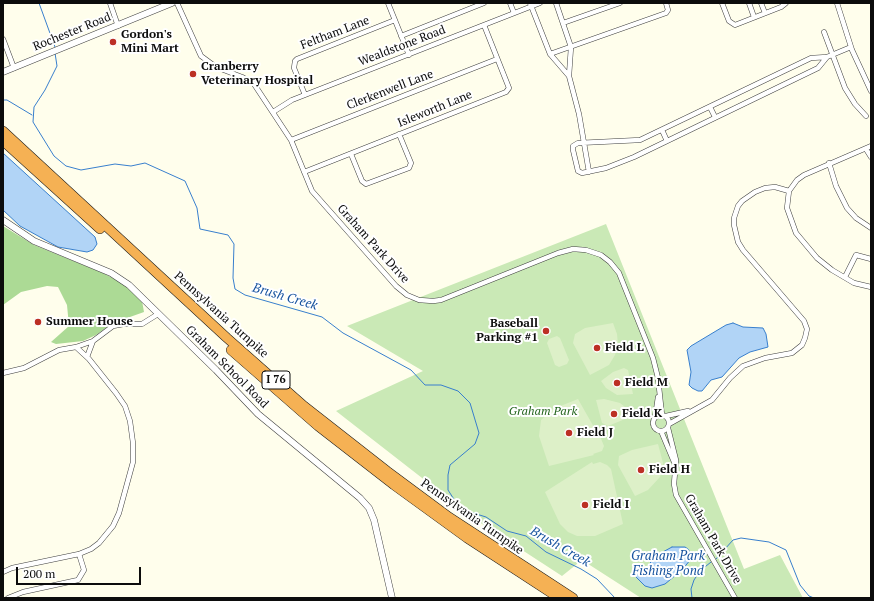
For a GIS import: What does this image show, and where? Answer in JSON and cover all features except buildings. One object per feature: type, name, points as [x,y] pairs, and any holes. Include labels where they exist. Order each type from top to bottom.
[{"type":"highway","name":"Pennsylvania Turnpike","points":[[3,131],[221,332],[304,406],[449,517],[573,598]]},
{"type":"highway","name":"Pennsylvania Turnpike","points":[[3,141],[236,354],[318,426],[406,494],[467,538],[559,598]]},
{"type":"street","points":[[110,3],[118,26]]},
{"type":"street","name":"Rochester Road","points":[[3,72],[172,3]]},
{"type":"street","name":"Graham Park Drive","points":[[177,3],[201,56],[216,67],[242,77],[254,84],[291,140],[312,191],[396,286],[407,295],[419,300],[441,300],[558,253],[573,249],[586,250],[601,255],[610,262],[619,274],[653,358],[658,378],[654,426],[661,431],[675,465]]},
{"type":"street","points":[[388,3],[409,55]]},
{"type":"street","points":[[401,36],[484,3]]},
{"type":"street","points":[[510,3],[514,13]]},
{"type":"street","name":"Wealdstone Road","points":[[273,112],[285,104],[305,95],[409,55],[514,13],[530,5],[540,3]]},
{"type":"street","points":[[556,3],[571,47],[569,76],[579,114],[582,142],[589,172]]},
{"type":"street","points":[[563,23],[620,3]]},
{"type":"street","points":[[550,54],[666,13],[668,10],[666,3]]},
{"type":"street","points":[[722,3],[731,24],[735,25],[741,24],[786,3]]},
{"type":"street","points":[[749,3],[754,17]]},
{"type":"street","points":[[761,3],[765,13]]},
{"type":"street","points":[[837,3],[851,47],[871,91]]},
{"type":"street","points":[[530,5],[550,54],[569,76]]},
{"type":"street","name":"Feltham Lane","points":[[305,95],[294,68],[294,61],[395,20]]},
{"type":"street","name":"Isleworth Lane","points":[[304,172],[506,92],[509,88],[484,25]]},
{"type":"street","points":[[824,32],[846,88],[855,104],[866,116]]},
{"type":"street","points":[[3,39],[14,68]]},
{"type":"street","points":[[827,57],[823,64],[811,71],[634,157],[606,168],[582,173],[578,171],[573,146],[582,142],[640,140],[811,58],[827,57],[851,47]]},
{"type":"street","name":"Clerkenwell Lane","points":[[291,140],[497,59]]},
{"type":"street","points":[[806,61],[811,71]]},
{"type":"street","points":[[758,84],[763,94]]},
{"type":"street","points":[[710,107],[715,117]]},
{"type":"street","points":[[662,130],[667,141]]},
{"type":"street","points":[[351,154],[362,181],[366,184],[409,168],[411,163],[399,134]]},
{"type":"street","points":[[871,146],[829,163],[797,180],[789,191],[787,208],[796,233],[817,258],[854,282],[871,287]]},
{"type":"street","points":[[866,149],[871,157]]},
{"type":"street","points":[[829,163],[836,186],[847,208],[856,218],[871,228]]},
{"type":"street","points":[[661,431],[701,407],[717,395],[730,378],[743,366],[765,358],[792,353],[802,345],[807,329],[804,321],[743,250],[738,242],[734,225],[734,218],[742,201],[755,192],[765,188],[775,187],[789,191]]},
{"type":"street","name":"Graham School Road","points":[[3,220],[34,242],[111,273],[129,285],[216,370],[258,414],[360,498],[369,508],[379,537],[392,598]]},
{"type":"street","points":[[845,277],[856,255],[871,259]]},
{"type":"street","points":[[3,373],[24,368],[59,350],[76,347],[93,341],[113,326],[124,324],[142,324],[158,314]]},
{"type":"street","points":[[87,357],[93,341]]},
{"type":"street","points":[[3,572],[12,568],[79,554],[99,543],[113,526],[122,504],[133,462],[132,430],[125,406],[87,357],[76,347]]},
{"type":"street","name":"Graham Park Drive","points":[[658,392],[675,454],[676,495],[735,598]]},
{"type":"street","points":[[655,417],[701,407]]},
{"type":"street","points":[[8,598],[23,592],[78,580],[84,570],[79,554]]},
{"type":"green space","name":"Graham Park","points":[[606,224],[744,569],[780,555],[803,598],[641,598],[582,560],[562,576],[476,520],[336,411],[423,371],[347,326]]},
{"type":"green space","points":[[3,226],[34,245],[103,273],[122,283],[142,301],[144,312],[113,323],[96,335],[83,341],[56,344],[51,342],[69,326],[67,305],[58,287],[47,286],[21,292],[3,305]]},
{"type":"green space","name":"Field L","points":[[613,323],[617,334],[618,345],[615,355],[609,365],[590,375],[573,343],[575,334],[585,328]]},
{"type":"green space","points":[[557,336],[560,338],[569,360],[567,364],[559,367],[555,365],[547,343],[549,339]]},
{"type":"green space","name":"Field M","points":[[624,368],[628,370],[633,394],[617,395],[606,388],[601,381],[613,372]]},
{"type":"green space","name":"Field J","points":[[578,399],[595,429],[597,429],[604,446],[602,451],[593,454],[594,455],[549,466],[539,436],[541,420],[553,409]]},
{"type":"green space","name":"Field K","points":[[604,399],[620,403],[625,407],[630,417],[608,426],[602,423],[596,400]]},
{"type":"green space","name":"Field H","points":[[658,444],[663,463],[660,477],[648,490],[635,496],[618,465],[619,456],[632,450]]},
{"type":"green space","name":"Field I","points":[[592,462],[593,464],[600,462],[607,465],[611,469],[623,524],[595,536],[577,536],[568,532],[560,524],[545,492]]},
{"type":"water","points":[[3,153],[95,237],[97,244],[93,250],[87,252],[58,247],[20,226],[3,210]]},
{"type":"water","points":[[733,323],[743,327],[763,328],[766,334],[768,347],[750,352],[739,358],[722,377],[711,380],[702,391],[692,388],[689,385],[691,372],[687,350],[691,346],[726,325]]},
{"type":"water","name":"Graham Park Fishing Pond","points":[[672,547],[685,547],[692,556],[691,559],[682,570],[665,584],[652,588],[645,586],[634,575],[633,570],[641,566],[649,575],[654,575],[657,572],[651,566],[650,559]]},
{"type":"waterway","name":"Brush Creek","points":[[39,3],[55,47]]},
{"type":"waterway","name":"Brush Creek","points":[[55,53],[57,66],[45,90],[34,107],[33,122],[54,156],[66,166],[81,170],[115,164],[131,166],[145,163],[185,181],[197,208],[200,229],[228,235],[234,244],[233,278],[235,289],[245,295],[322,317],[343,333],[411,370],[425,385],[441,385],[458,391],[470,403],[479,433],[475,444],[450,465],[448,490],[457,504],[470,512],[486,517],[507,531],[526,536],[546,552],[581,569],[597,579],[615,598]]},
{"type":"waterway","points":[[3,100],[7,100],[32,115]]},
{"type":"waterway","name":"Brush Creek","points":[[716,559],[733,540],[741,538],[769,542],[786,550],[800,585],[809,596],[814,598]]},
{"type":"waterway","name":"Brush Creek","points":[[692,598],[691,589],[694,580],[700,571],[711,562]]},
{"type":"place","name":"Gordon's Mini Mart","points":[[113,42]]},
{"type":"place","name":"Cranberry Veterinary Hospital","points":[[193,74]]},
{"type":"place","name":"Summer House","points":[[38,322]]},
{"type":"place","name":"Baseball Parking #1","points":[[546,331]]},
{"type":"place","name":"Field L","points":[[597,348]]},
{"type":"place","name":"Field M","points":[[617,383]]},
{"type":"place","name":"Field K","points":[[614,414]]},
{"type":"place","name":"Field J","points":[[569,433]]},
{"type":"place","name":"Field H","points":[[641,470]]},
{"type":"place","name":"Field I","points":[[585,505]]}]
